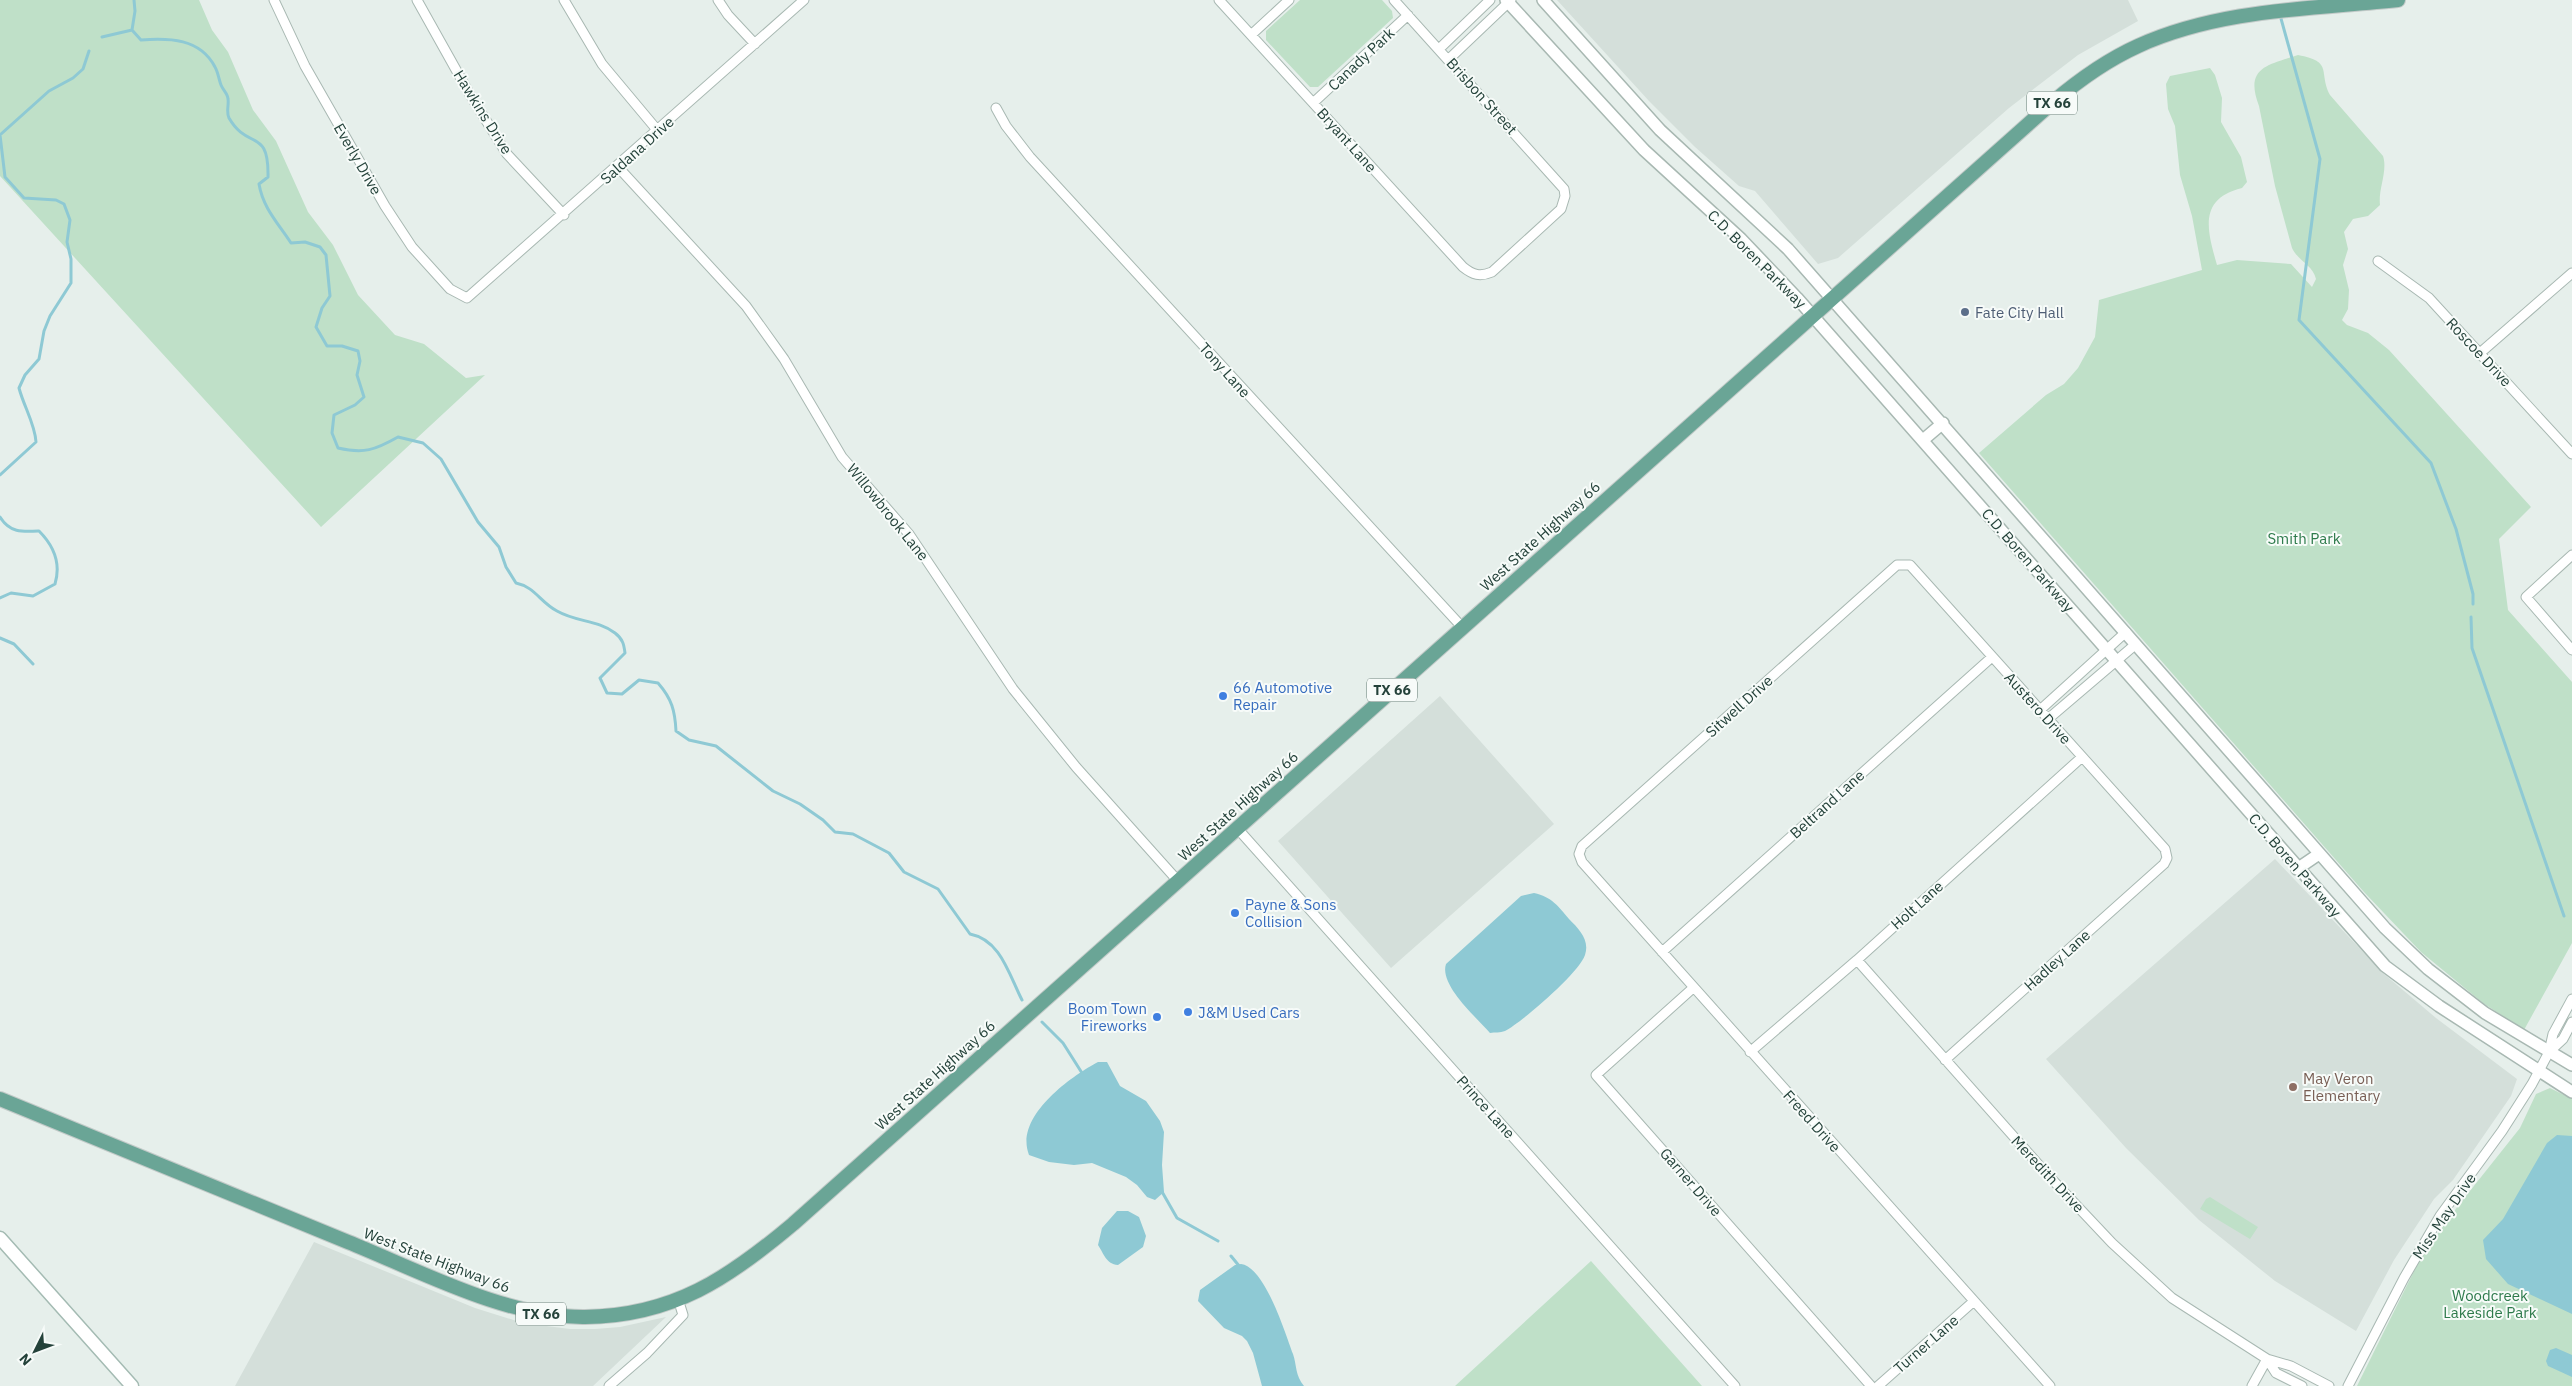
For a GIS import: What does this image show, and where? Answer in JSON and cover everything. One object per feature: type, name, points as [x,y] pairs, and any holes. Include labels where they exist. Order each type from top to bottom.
[{"type":"main road","name":"TX 66","points":[[1812,315],[2046,108],[2081,80],[2138,46],[2196,26],[2229,18],[2398,0]]},
{"type":"main road","name":"West State Highway 66","points":[[0,1099],[445,1282],[520,1309],[551,1315],[586,1317],[641,1310],[678,1299],[713,1284],[763,1248],[1178,881],[1812,315]]},
{"type":"main road","points":[[0,1238],[132,1386]]},
{"type":"street","name":"Everly Drive","points":[[274,0],[305,66],[385,206],[412,247],[450,289],[467,298]]},
{"type":"street","name":"Hawkins Drive","points":[[417,0],[469,93],[507,154],[564,215]]},
{"type":"street","points":[[564,0],[602,64],[658,131]]},
{"type":"street","points":[[718,0],[728,15],[755,44]]},
{"type":"street","name":"Saldana Drive","points":[[467,298],[564,215],[804,0]]},
{"type":"street","name":"Bryant Lane","points":[[1219,0],[1463,267],[1477,275]]},
{"type":"street","points":[[1251,35],[1289,0]]},
{"type":"street","name":"Brisbon Street","points":[[1394,0],[1561,183],[1565,196],[1561,209],[1492,272],[1477,275]]},
{"type":"street","points":[[1439,49],[1490,0]]},
{"type":"street","name":"C.D. Boren Parkway","points":[[1543,0],[1660,130],[1788,249],[1943,423],[2385,928],[2428,969],[2485,1013],[2572,1065]]},
{"type":"street","points":[[1449,59],[1508,1]]},
{"type":"street","name":"C.D. Boren Parkway","points":[[1508,1],[1644,150],[1741,239],[1812,315],[2385,966],[2439,1006],[2538,1072],[2572,1092]]},
{"type":"street","name":"Canady Park","points":[[1313,103],[1408,15]]},
{"type":"street","name":"Tony Lane","points":[[996,108],[1006,126],[1030,157],[1462,627]]},
{"type":"street","name":"Willowbrook Lane","points":[[618,167],[746,306],[796,378],[842,457],[909,534],[1013,689],[1076,767],[1178,881]]},
{"type":"street","name":"Roscoe Drive","points":[[2378,261],[2429,298],[2572,454]]},
{"type":"street","points":[[2480,353],[2572,273]]},
{"type":"street","points":[[1923,440],[1943,423]]},
{"type":"street","points":[[2572,555],[2526,597],[2572,650]]},
{"type":"street","name":"Austero Drive","points":[[1904,564],[1910,565],[2165,849],[2167,858]]},
{"type":"street","name":"Sitwell Drive","points":[[1579,854],[1582,846],[1589,839],[1897,565],[1904,564]]},
{"type":"street","points":[[2040,710],[2126,632]]},
{"type":"street","points":[[2048,719],[2136,644]]},
{"type":"street","name":"Beltrand Lane","points":[[1662,952],[1992,656]]},
{"type":"street","name":"Holt Lane","points":[[1750,1052],[1856,960],[2082,757]]},
{"type":"street","name":"Prince Lane","points":[[1237,828],[1735,1386]]},
{"type":"street","name":"Freed Drive","points":[[1579,854],[1582,862],[1693,988],[2050,1386]]},
{"type":"street","points":[[2298,869],[2319,854]]},
{"type":"street","name":"Hadley Lane","points":[[1945,1060],[2164,864],[2167,858]]},
{"type":"street","name":"Meredith Drive","points":[[1856,960],[2112,1243],[2172,1298],[2266,1359],[2291,1366],[2328,1386]]},
{"type":"street","name":"Garner Drive","points":[[1693,988],[1596,1075],[1871,1386]]},
{"type":"street","points":[[2549,1052],[2553,1034],[2572,999]]},
{"type":"street","points":[[2549,1052],[2563,1039],[2572,1022]]},
{"type":"street","name":"Miss May Drive","points":[[2348,1386],[2404,1278],[2440,1216],[2502,1131],[2549,1052]]},
{"type":"street","points":[[609,1386],[647,1353],[683,1315],[678,1299]]},
{"type":"street","name":"Turner Lane","points":[[1878,1386],[1974,1301]]},
{"type":"street","points":[[2252,1386],[2266,1359]]},
{"type":"street","name":"Meredith Drive","points":[[2266,1359],[2276,1372],[2302,1386]]},
{"type":"shaded area","points":[[1557,0],[2128,0],[2138,21],[2078,55],[2009,108],[1838,258],[1818,264],[1755,191],[1739,186],[1695,147],[1649,101]]},
{"type":"shaded area","points":[[1440,696],[1554,824],[1391,968],[1278,841]]},
{"type":"shaded area","name":"May Veron Elementary","points":[[2275,859],[2384,974],[2436,1018],[2517,1079],[2511,1096],[2453,1180],[2434,1199],[2394,1260],[2356,1331],[2275,1281],[2199,1220],[2126,1148],[2046,1059]]},
{"type":"shaded area","points":[[314,1242],[475,1308],[523,1323],[570,1329],[595,1329],[620,1327],[666,1317],[593,1386],[235,1386]]},
{"type":"green space","points":[[0,0],[199,0],[212,30],[228,52],[253,110],[276,141],[308,212],[333,245],[358,295],[395,335],[424,344],[466,378],[485,375],[321,527],[0,176]]},
{"type":"green space","points":[[1300,0],[1382,0],[1392,11],[1393,18],[1318,87],[1310,87],[1266,40],[1266,31]]},
{"type":"green space","name":"Smith Park","points":[[2298,55],[2321,64],[2330,95],[2383,156],[2384,162],[2380,205],[2368,216],[2353,219],[2344,232],[2348,249],[2343,265],[2349,290],[2348,309],[2342,320],[2347,325],[2368,333],[2389,350],[2531,507],[2499,539],[2508,610],[2572,682],[2572,943],[2524,1030],[2483,1003],[2421,952],[2364,892],[1979,453],[2046,395],[2064,384],[2078,368],[2095,337],[2099,300],[2202,270],[2192,216],[2180,175],[2175,126],[2168,109],[2166,84],[2170,76],[2210,68],[2215,75],[2222,98],[2221,122],[2241,157],[2247,182],[2242,188],[2228,193],[2218,200],[2212,208],[2209,218],[2210,240],[2217,265],[2237,260],[2291,264],[2312,287],[2316,279],[2312,270],[2292,248],[2275,186],[2255,93],[2257,75],[2262,70],[2269,65]]},
{"type":"green space","name":"Woodcreek Lakeside Park","points":[[2550,1088],[2572,1099],[2572,1386],[2357,1386],[2422,1255],[2520,1128],[2536,1094]]},
{"type":"green space","points":[[2210,1197],[2258,1227],[2250,1239],[2200,1209],[2206,1199]]},
{"type":"green space","points":[[1591,1261],[1702,1386],[1455,1386]]},
{"type":"water","points":[[1534,893],[1546,897],[1554,903],[1583,935],[1586,944],[1585,955],[1581,963],[1562,985],[1536,1008],[1505,1031],[1490,1033],[1453,991],[1445,972],[1446,964],[1521,896]]},
{"type":"water","points":[[1098,1062],[1107,1062],[1120,1086],[1146,1101],[1160,1121],[1164,1132],[1162,1165],[1164,1192],[1155,1200],[1147,1197],[1137,1185],[1126,1177],[1092,1163],[1074,1165],[1049,1162],[1029,1155],[1027,1141],[1030,1127],[1037,1113],[1060,1088]]},
{"type":"water","points":[[2557,1135],[2572,1136],[2572,1314],[2508,1284],[2486,1259],[2483,1240],[2503,1219],[2547,1143]]},
{"type":"water","points":[[1117,1211],[1128,1211],[1139,1217],[1146,1236],[1143,1247],[1118,1265],[1108,1261],[1098,1245],[1102,1228]]},
{"type":"water","points":[[1241,1264],[1250,1268],[1266,1288],[1279,1317],[1293,1354],[1298,1374],[1304,1386],[1262,1386],[1253,1353],[1247,1341],[1242,1336],[1224,1328],[1198,1301],[1200,1290],[1235,1265]]},
{"type":"water","points":[[2556,1348],[2572,1355],[2572,1377],[2548,1366],[2546,1361],[2550,1350]]},
{"type":"waterway","points":[[134,0],[135,11],[132,30],[141,40],[162,39],[183,42],[201,50],[209,57],[228,97],[229,118],[236,128],[256,141],[265,151],[268,177],[259,184],[264,201],[272,215],[291,243],[305,242],[320,247],[326,255],[330,296],[322,308],[316,327],[327,346],[342,346],[358,351],[360,361],[357,375],[364,397],[355,405],[334,415],[332,433],[338,448],[355,451],[369,450],[398,437],[423,443],[441,459],[478,522],[499,547],[506,567],[516,583],[533,591],[551,607],[564,615],[601,626],[615,633],[620,638],[624,645],[625,653],[600,678],[607,693],[622,694],[639,680],[658,683],[667,694],[672,706],[676,731],[689,740],[716,746],[773,791],[800,804],[823,820],[835,832],[853,834],[889,853],[904,872],[938,889],[970,934],[989,943],[997,951],[1022,1000]]},
{"type":"waterway","points":[[2280,15],[2320,159],[2299,320],[2431,463],[2456,529],[2473,594],[2473,604]]},
{"type":"waterway","points":[[102,37],[132,30]]},
{"type":"waterway","points":[[0,475],[36,442],[34,429],[19,388],[25,375],[39,359],[44,331],[50,316],[71,283],[71,259],[67,242],[70,220],[64,204],[56,200],[24,198],[5,177],[0,135],[49,91],[73,78],[83,69],[89,51]]},
{"type":"waterway","points":[[0,517],[12,529],[39,531],[49,543],[57,562],[55,584],[33,596],[11,593],[0,598]]},
{"type":"waterway","points":[[2471,617],[2472,648],[2564,916]]},
{"type":"waterway","points":[[0,638],[14,644],[33,664]]},
{"type":"waterway","points":[[1042,1022],[1063,1043],[1082,1073]]},
{"type":"waterway","points":[[1161,1190],[1177,1218],[1218,1241]]},
{"type":"waterway","points":[[1231,1256],[1240,1267]]},
{"type":"place","name":"Fate City Hall","points":[[1965,312]]},
{"type":"place","name":"66 Automotive Repair","points":[[1223,696]]},
{"type":"place","name":"Payne & Sons Collision","points":[[1235,913]]},
{"type":"place","name":"J&M Used Cars","points":[[1188,1012]]},
{"type":"place","name":"Boom Town Fireworks","points":[[1157,1017]]},
{"type":"place","name":"May Veron Elementary","points":[[2293,1087]]}]
